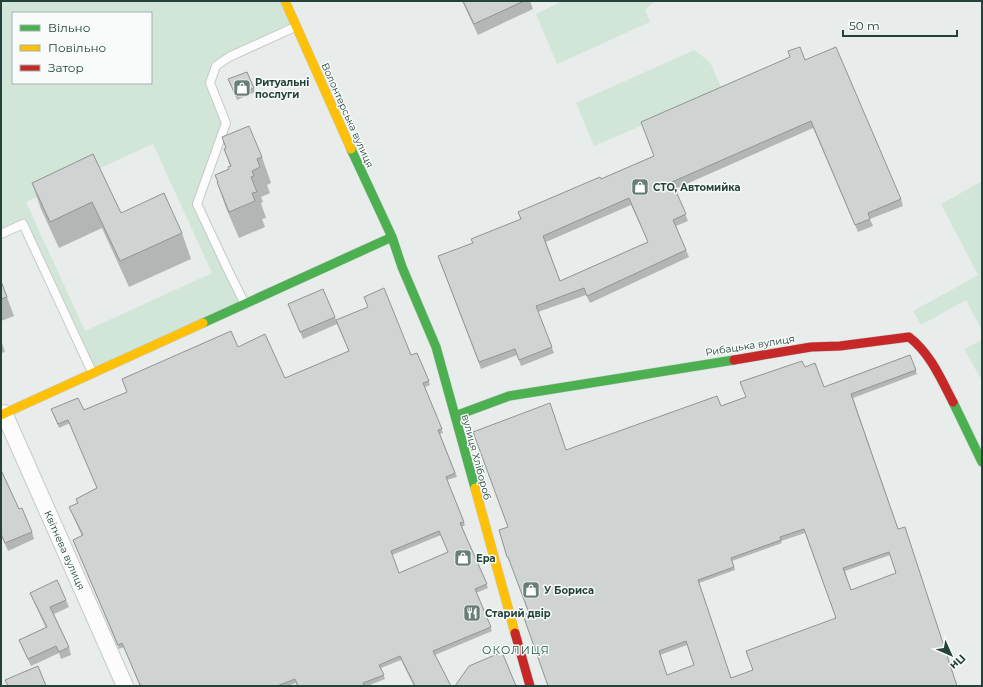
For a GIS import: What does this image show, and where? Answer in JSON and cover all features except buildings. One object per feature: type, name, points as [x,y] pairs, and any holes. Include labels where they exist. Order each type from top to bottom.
[{"type":"street","name":"Волонтерська вулиця","points":[[285,1],[392,237]]},
{"type":"street","points":[[3,414],[392,237]]},
{"type":"street","name":"вулиця Хлібороб","points":[[392,237],[402,267],[436,347],[530,686]]},
{"type":"street","name":"Рибацька вулиця","points":[[455,416],[509,396],[810,347],[840,346],[909,336],[919,345],[940,376],[982,462]]},
{"type":"street","name":"Квітнева вулиця","points":[[3,414],[125,686]]},
{"type":"lane","points":[[245,304],[197,204],[226,123],[210,83],[216,66],[229,57],[296,26]]},
{"type":"lane","points":[[1,234],[23,224],[93,373]]},
{"type":"green space","points":[[1,1],[285,1],[296,26],[216,66],[210,83],[226,123],[197,205],[245,304],[93,373],[23,224],[1,234]],"holes":[[[153,144],[212,273],[85,331],[26,202]]]},
{"type":"green space","points":[[562,1],[655,1],[645,10],[650,22],[557,64],[536,14]]},
{"type":"green space","points":[[694,50],[710,62],[723,91],[594,146],[576,103]]},
{"type":"green space","points":[[982,181],[982,331],[966,300],[921,325],[913,311],[978,275],[941,204]]},
{"type":"green space","points":[[982,340],[982,381],[964,349]]},
{"type":"traffic: fast","points":[[351,149],[392,237],[402,267],[436,347],[475,488]]},
{"type":"traffic: fast","points":[[203,323],[392,237]]},
{"type":"traffic: fast","points":[[455,416],[509,396],[734,360]]},
{"type":"traffic: fast","points":[[953,402],[982,462]]},
{"type":"traffic: slow","points":[[285,1],[351,149]]},
{"type":"traffic: slow","points":[[1,415],[203,323]]},
{"type":"traffic: slow","points":[[475,488],[515,633]]},
{"type":"traffic: jam","points":[[734,360],[811,347],[840,346],[909,337],[929,359],[953,402]]},
{"type":"traffic: jam","points":[[515,633],[530,686]]},
{"type":"place","name":"Ритуальні послуги","points":[[242,88]]},
{"type":"place","name":"СТО, Автомийка","points":[[640,187]]},
{"type":"place","name":"Ера","points":[[463,558]]},
{"type":"place","name":"У Бориса","points":[[531,590]]},
{"type":"place","name":"Старий двір","points":[[472,613]]},
{"type":"district","name":"ОКОЛИЦЯ","points":[[516,650]]}]
